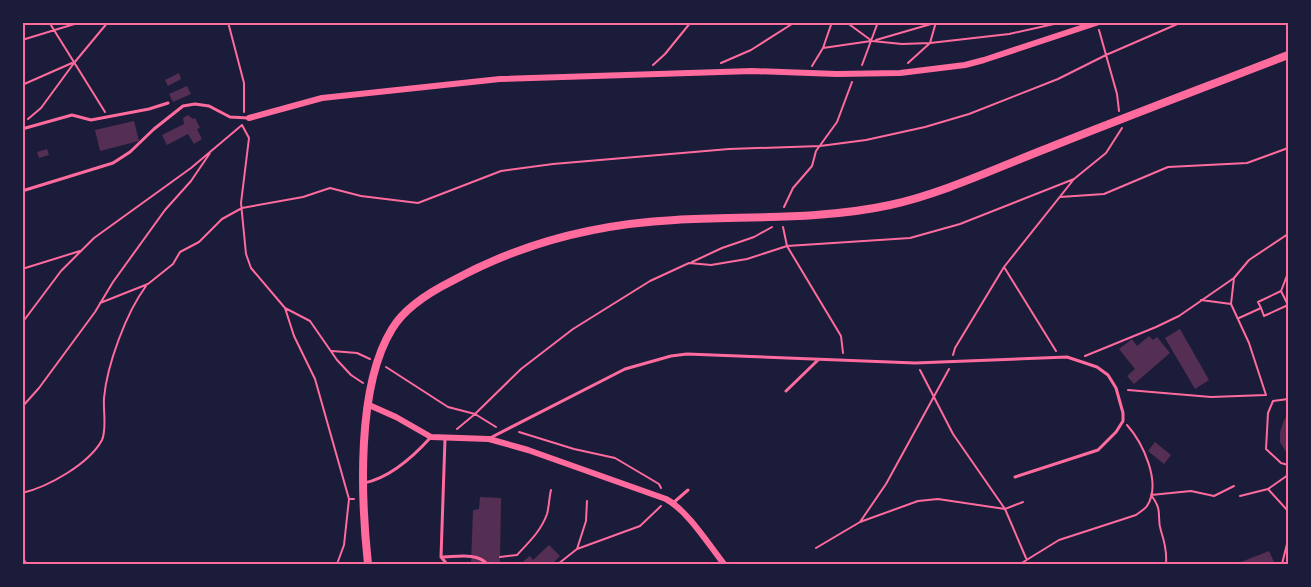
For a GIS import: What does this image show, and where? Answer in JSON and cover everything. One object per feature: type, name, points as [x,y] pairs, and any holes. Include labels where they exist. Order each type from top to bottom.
[{"type":"street","points":[[249,118],[322,98],[500,79],[687,72],[900,73],[965,65],[1099,22]]},
{"type":"street","points":[[368,564],[362,499],[363,456],[371,389],[378,362],[390,331],[402,315],[418,302],[469,271],[515,251],[566,235],[614,226],[671,220],[845,212],[914,200],[1288,55]]},
{"type":"street","points":[[369,405],[404,421],[430,437],[489,439],[528,450],[666,499],[673,503],[724,564]]},
{"type":"lane","points":[[22,129],[72,115],[91,120],[109,118],[168,103]]},
{"type":"lane","points":[[22,190],[112,163],[130,152],[183,106],[195,104],[209,106],[230,117],[249,118]]},
{"type":"lane","points":[[489,439],[625,369],[670,356],[687,354],[915,363],[1058,357],[1077,359],[1097,367],[1107,375],[1116,388],[1123,421],[1098,450],[1015,477]]},
{"type":"lane","points":[[786,391],[818,360]]},
{"type":"lane","points":[[363,484],[378,480],[389,473],[422,447],[430,437]]},
{"type":"lane","points":[[445,439],[441,557],[447,564]]},
{"type":"lane","points":[[673,503],[688,489]]},
{"type":"lane","points":[[441,557],[471,557],[484,560],[487,564]]},
{"type":"path","points":[[49,22],[109,118]]},
{"type":"path","points":[[22,40],[81,22]]},
{"type":"path","points":[[22,124],[41,108],[108,22]]},
{"type":"path","points":[[228,22],[244,82],[244,112],[249,118]]},
{"type":"path","points":[[653,65],[691,22]]},
{"type":"path","points":[[717,65],[751,50],[795,22]]},
{"type":"path","points":[[807,73],[823,48],[832,22]]},
{"type":"path","points":[[846,22],[872,41],[902,44],[930,44],[1009,34],[1063,22]]},
{"type":"path","points":[[445,439],[475,414],[521,369],[573,329],[650,281],[722,248],[754,237],[776,224],[793,188],[812,166],[816,151],[837,122],[855,74],[862,66],[878,22]]},
{"type":"path","points":[[100,303],[148,284],[173,264],[180,252],[199,242],[222,219],[242,208],[303,196],[330,188],[361,196],[418,203],[501,171],[543,165],[729,149],[820,146],[866,140],[925,127],[969,114],[1058,79],[1182,22]]},
{"type":"path","points":[[823,48],[872,41],[937,23]]},
{"type":"path","points":[[900,73],[930,44],[937,23]]},
{"type":"path","points":[[1100,33],[1117,94],[1119,112]]},
{"type":"path","points":[[22,85],[74,63]]},
{"type":"path","points":[[22,323],[61,271],[94,238],[191,168],[242,125],[249,138],[242,208],[246,254],[251,268],[285,308],[310,321],[337,360],[351,375],[371,389]]},
{"type":"path","points":[[860,522],[886,484],[934,397],[952,361],[955,348],[1004,267],[1074,179],[1106,153],[1123,125]]},
{"type":"path","points":[[22,407],[39,388],[165,210],[191,181],[214,148]]},
{"type":"path","points":[[1059,197],[1104,194],[1168,167],[1247,163],[1288,148]]},
{"type":"path","points":[[689,263],[711,265],[747,259],[787,246],[910,238],[960,224],[1074,179]]},
{"type":"path","points":[[781,215],[787,246],[841,336],[844,361]]},
{"type":"path","points":[[1077,359],[1179,316],[1234,278],[1249,260],[1288,234]]},
{"type":"path","points":[[22,269],[82,250]]},
{"type":"path","points":[[1004,267],[1058,357]]},
{"type":"path","points":[[1281,291],[1288,306],[1264,316],[1258,302],[1281,291],[1288,273]]},
{"type":"path","points":[[1234,278],[1231,304],[1239,318],[1266,395],[1273,401],[1288,399]]},
{"type":"path","points":[[22,493],[33,491],[60,478],[86,459],[103,439],[104,398],[108,375],[129,315],[148,284]]},
{"type":"path","points":[[1201,300],[1231,304]]},
{"type":"path","points":[[285,308],[294,336],[315,379],[349,499],[344,545],[337,564]]},
{"type":"path","points":[[1239,318],[1261,308]]},
{"type":"path","points":[[332,351],[357,353],[378,362],[448,407],[475,414],[496,428],[508,428],[574,449],[615,458],[659,484],[666,499],[640,526],[577,549],[558,564]]},
{"type":"path","points":[[915,363],[953,434],[1005,509],[1027,559]]},
{"type":"path","points":[[1128,390],[1211,397],[1266,395]]},
{"type":"path","points":[[1273,401],[1268,413],[1266,449],[1281,463],[1288,465]]},
{"type":"path","points":[[1020,564],[1059,540],[1136,515],[1147,507],[1151,495],[1149,459],[1133,432],[1123,421]]},
{"type":"path","points":[[1240,496],[1268,489],[1288,474]]},
{"type":"path","points":[[1151,495],[1191,491],[1214,496],[1234,486]]},
{"type":"path","points":[[1268,489],[1288,511]]},
{"type":"path","points":[[500,557],[517,555],[538,532],[548,512],[547,503],[551,490]]},
{"type":"path","points":[[1151,495],[1160,508],[1161,531],[1166,543],[1166,564]]},
{"type":"path","points":[[349,499],[362,499]]},
{"type":"path","points":[[816,548],[860,522],[909,504],[938,499],[1005,509],[1023,502]]},
{"type":"path","points":[[577,549],[586,521],[587,501]]},
{"type":"path","points":[[1282,564],[1288,540]]},
{"type":"path","points":[[22,555],[26,564]]},
{"type":"building","points":[[179,73],[181,79],[168,86],[165,80]]},
{"type":"building","points":[[187,86],[191,94],[173,102],[169,94]]},
{"type":"building","points":[[188,115],[195,118],[202,139],[194,144],[188,134],[167,145],[162,135],[184,124],[183,118]]},
{"type":"building","points":[[134,121],[139,141],[100,151],[95,130]]},
{"type":"building","points":[[47,149],[49,155],[39,158],[37,152]]},
{"type":"building","points":[[1180,329],[1209,380],[1195,389],[1165,338]]},
{"type":"building","points":[[1149,336],[1153,340],[1157,337],[1170,353],[1134,384],[1127,376],[1135,369],[1119,349],[1132,339],[1137,346]]},
{"type":"building","points":[[1288,415],[1288,455],[1280,442],[1280,432]]},
{"type":"building","points":[[1155,442],[1171,455],[1164,464],[1148,451]]},
{"type":"building","points":[[480,497],[501,498],[500,564],[471,564],[473,510],[479,509]]},
{"type":"building","points":[[549,545],[560,556],[554,562],[556,564],[520,564],[530,556],[533,560]]},
{"type":"building","points":[[1269,551],[1275,564],[1236,564]]}]
